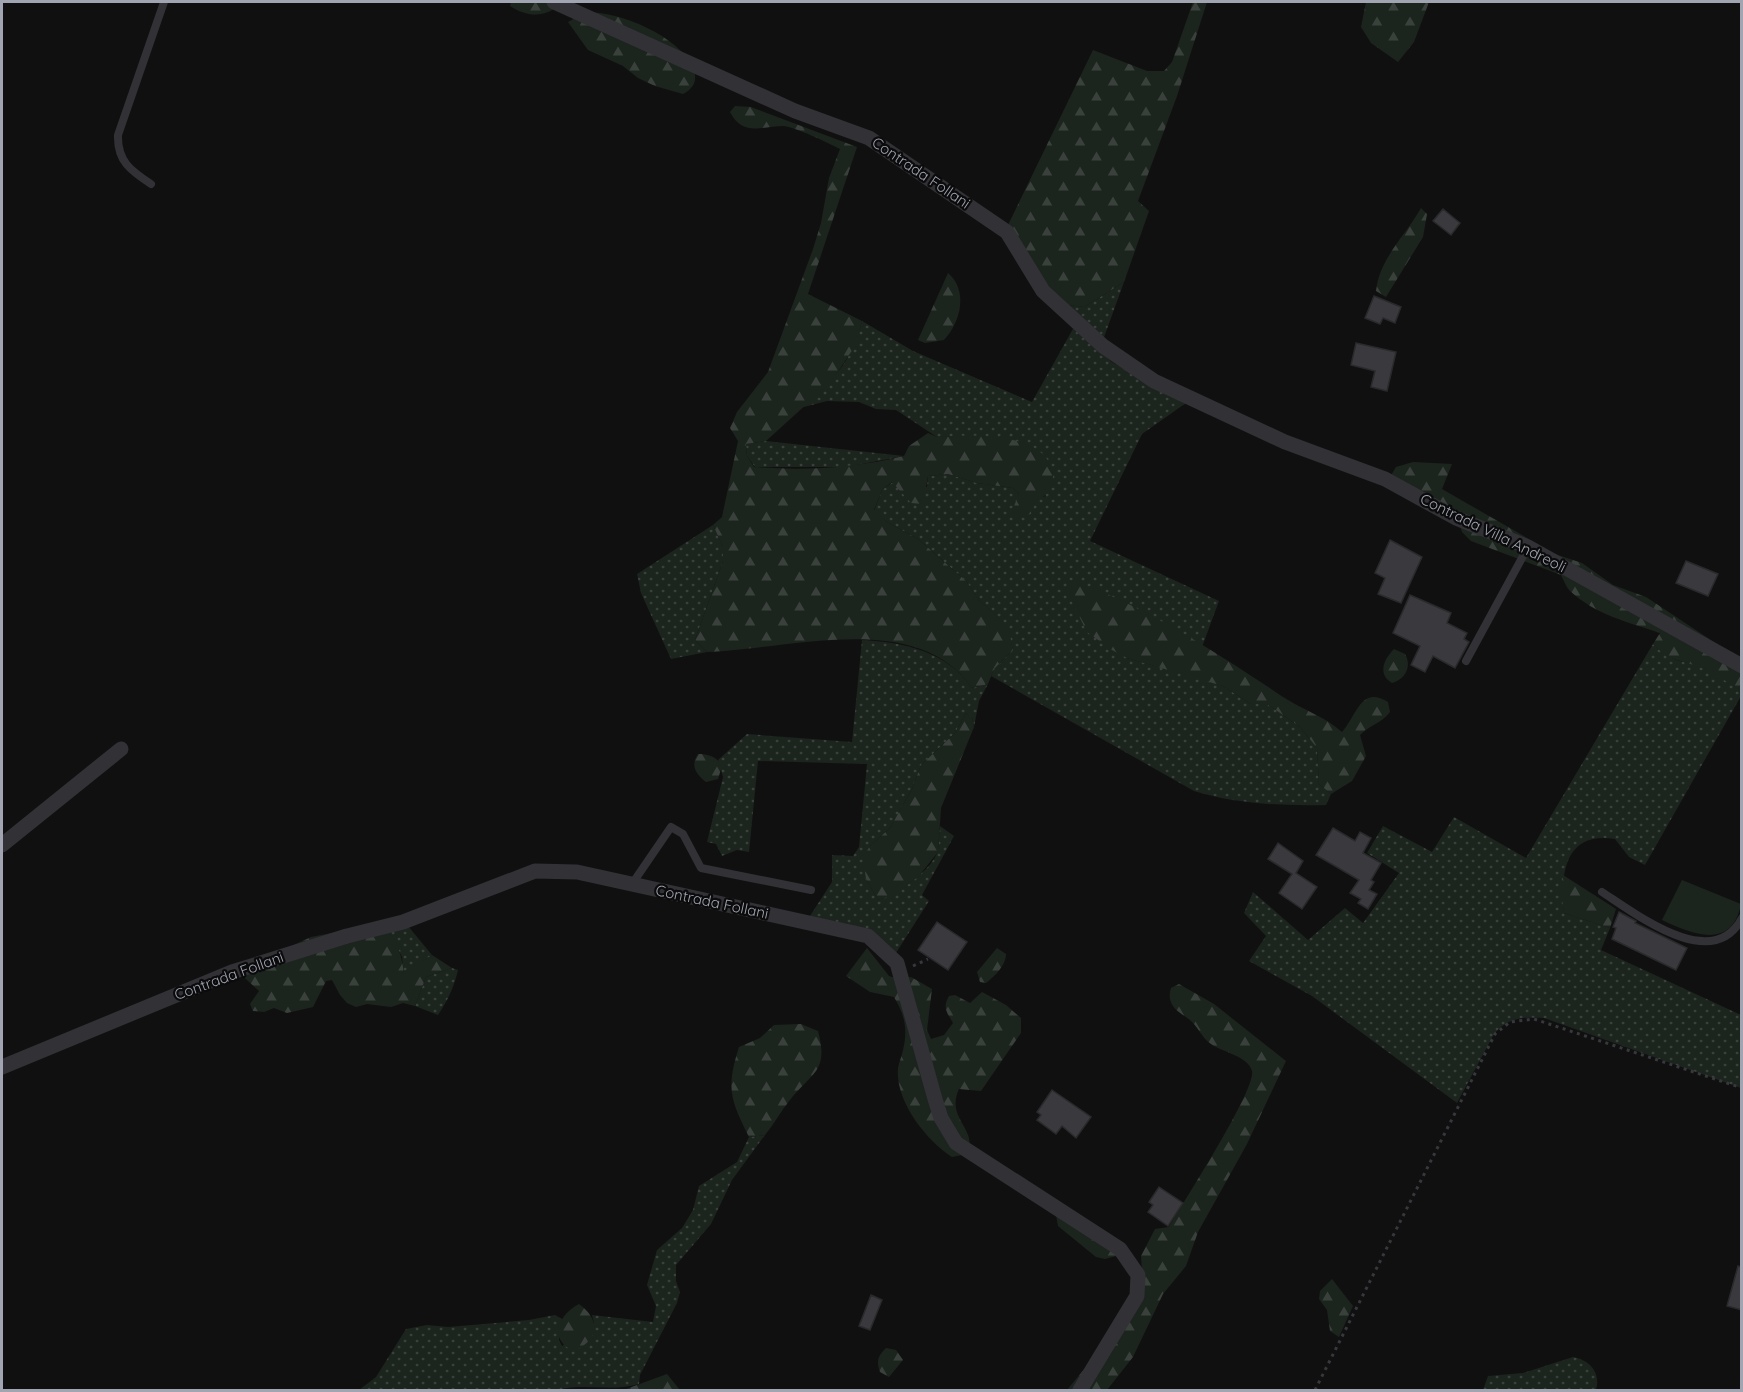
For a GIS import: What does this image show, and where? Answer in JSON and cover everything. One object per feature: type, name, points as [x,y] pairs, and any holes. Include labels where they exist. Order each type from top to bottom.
[{"type":"street","name":"Contrada Follani","points":[[554,2],[795,111],[869,138],[1007,232],[1043,291],[1103,346],[1154,381],[1235,419]]},
{"type":"street","name":"Contrada Villa Andreoli","points":[[1235,419],[1285,442],[1385,479],[1456,518],[1528,547],[1742,666]]},
{"type":"street","points":[[2,845],[121,749]]},
{"type":"street","name":"Contrada Follani","points":[[2,1067],[232,972],[347,936],[403,922],[535,871],[577,872],[868,936],[897,963],[941,1118],[956,1143],[1120,1249],[1138,1275],[1137,1296],[1080,1390]]},
{"type":"lane","points":[[151,184],[128,169],[118,153],[117,135],[164,2]]},
{"type":"lane","points":[[1466,661],[1528,547]]},
{"type":"lane","points":[[632,884],[670,827],[683,834],[701,868],[812,890]]},
{"type":"lane","points":[[1602,892],[1650,923],[1678,936],[1697,940],[1718,942],[1731,935],[1742,918]]},
{"type":"path","points":[[1315,1390],[1495,1034],[1510,1022],[1534,1019],[1742,1088]]},
{"type":"green space","points":[[511,2],[563,2],[550,11],[537,15],[517,10],[510,6]]},
{"type":"green space","points":[[1193,2],[1207,2],[1177,96],[1138,201],[1149,211],[1124,282],[1084,307],[1068,305],[1044,281],[1008,225],[1093,50],[1147,71],[1164,71],[1172,62]]},
{"type":"green space","points":[[1366,2],[1429,2],[1414,42],[1398,62],[1371,43],[1361,27]]},
{"type":"green space","points":[[586,12],[631,21],[675,45],[693,68],[695,80],[690,89],[683,94],[655,86],[638,78],[623,66],[588,50],[568,22]]},
{"type":"green space","points":[[735,106],[751,107],[857,147],[808,294],[862,321],[855,346],[831,382],[766,441],[746,444],[747,456],[754,467],[792,469],[830,467],[886,460],[904,456],[909,446],[928,433],[937,437],[1006,438],[1038,450],[1048,461],[1053,476],[1052,485],[1046,494],[1036,501],[1031,514],[1018,516],[1012,511],[1019,494],[1013,488],[977,483],[948,474],[928,476],[923,504],[911,503],[892,482],[882,490],[874,510],[887,522],[918,539],[966,581],[980,601],[1008,626],[1013,650],[994,669],[988,684],[972,688],[948,663],[919,648],[886,641],[849,639],[812,641],[707,652],[695,640],[723,561],[723,547],[713,525],[722,517],[738,441],[730,428],[737,412],[768,372],[813,249],[821,223],[829,178],[840,149],[789,127],[754,128],[741,125],[730,112]]},
{"type":"green space","points":[[1421,208],[1427,214],[1423,237],[1386,297],[1376,291],[1382,268]]},
{"type":"green space","points":[[948,273],[955,280],[958,289],[960,307],[958,316],[944,340],[925,343],[918,340]]},
{"type":"green space","points":[[1124,282],[1103,340],[1068,305],[1084,307]]},
{"type":"green space","points":[[862,321],[913,351],[1032,402],[1074,327],[1112,362],[1186,403],[1142,434],[1090,541],[1219,601],[1202,647],[1114,598],[1127,658],[1223,686],[1251,704],[1267,704],[1300,727],[1317,748],[1319,784],[1331,794],[1326,805],[1259,803],[1226,799],[1194,791],[991,676],[994,669],[1013,650],[1007,626],[980,601],[966,581],[918,539],[887,522],[874,511],[882,490],[893,482],[898,486],[927,487],[928,476],[948,474],[977,483],[1013,488],[1019,494],[1017,504],[1046,496],[984,436],[937,437],[896,410],[876,409],[859,402],[827,401],[800,408],[846,361]]},
{"type":"green space","points":[[766,441],[904,456],[846,467],[755,467],[747,456],[746,444]]},
{"type":"green space","points":[[1413,462],[1452,464],[1442,489],[1555,554],[1582,563],[1613,585],[1646,597],[1741,660],[1741,691],[1707,669],[1667,657],[1653,644],[1660,633],[1601,612],[1570,591],[1561,575],[1471,541],[1462,532],[1458,521],[1390,477],[1396,467]]},
{"type":"green space","points":[[713,525],[723,547],[723,561],[695,640],[707,652],[671,659],[641,593],[637,574]]},
{"type":"green space","points":[[1070,580],[1096,589],[1180,631],[1342,732],[1360,704],[1366,700],[1372,697],[1388,702],[1390,712],[1360,735],[1366,756],[1352,781],[1331,794],[1319,784],[1317,748],[1300,727],[1267,704],[1251,704],[1223,686],[1127,658],[1112,650],[1087,632],[1067,592]]},
{"type":"green space","points":[[862,640],[894,643],[924,651],[951,666],[972,688],[988,684],[979,701],[974,727],[972,718],[966,713],[955,733],[921,765],[912,789],[890,828],[870,846],[866,879],[878,900],[904,887],[922,873],[935,858],[940,826],[954,836],[922,895],[929,901],[894,956],[885,948],[808,919],[832,882],[832,855],[853,856],[859,847],[867,764],[758,761],[749,852],[737,850],[722,856],[716,844],[707,842],[723,777],[718,760],[747,734],[852,742]]},
{"type":"green space","points":[[1653,644],[1673,659],[1705,668],[1719,675],[1741,691],[1741,696],[1645,865],[1629,857],[1615,839],[1598,838],[1585,842],[1576,848],[1565,870],[1564,913],[1610,928],[1601,950],[1741,1015],[1741,1088],[1544,1018],[1529,1018],[1511,1021],[1494,1034],[1457,1103],[1312,996],[1249,961],[1266,936],[1244,913],[1253,892],[1308,940],[1345,908],[1363,923],[1399,873],[1367,853],[1383,826],[1432,852],[1454,817],[1526,858]]},
{"type":"green space","points":[[1394,649],[1405,654],[1408,667],[1401,678],[1392,683],[1383,671],[1387,657]]},
{"type":"green space","points":[[966,713],[972,718],[974,727],[941,808],[938,852],[919,876],[894,895],[878,900],[866,879],[863,857],[870,846],[890,828],[912,789],[921,765],[955,733]]},
{"type":"green space","points":[[698,754],[718,760],[722,766],[718,779],[706,782],[699,776],[694,766]]},
{"type":"green space","points":[[1563,875],[1616,909],[1610,928],[1564,913],[1561,891]]},
{"type":"green space","points":[[1682,880],[1741,904],[1736,919],[1729,928],[1709,935],[1685,930],[1662,920]]},
{"type":"green space","points":[[384,923],[398,947],[404,974],[432,955],[452,968],[426,977],[415,1006],[403,1003],[391,1007],[367,1004],[356,1007],[347,1003],[332,980],[326,981],[313,1007],[287,1013],[274,1008],[264,1012],[253,1011],[250,1004],[259,991],[237,971],[311,937]]},
{"type":"green space","points":[[408,926],[432,955],[404,975],[402,957],[390,932]]},
{"type":"green space","points":[[867,948],[889,976],[899,979],[911,977],[932,989],[927,1030],[931,1039],[944,1035],[953,1023],[946,1007],[949,996],[955,995],[970,1003],[982,992],[1006,1005],[1021,1018],[1021,1033],[981,1091],[959,1089],[956,1108],[969,1138],[970,1145],[967,1154],[952,1157],[942,1150],[923,1130],[907,1106],[898,1081],[905,1029],[898,1004],[894,997],[870,992],[846,976]]},
{"type":"green space","points":[[997,948],[1006,954],[1004,962],[986,983],[980,982],[977,972]]},
{"type":"green space","points":[[452,968],[458,970],[450,993],[438,1015],[415,1006],[426,977]]},
{"type":"green space","points":[[1179,984],[1214,1004],[1286,1061],[1247,1144],[1198,1232],[1186,1266],[1163,1294],[1133,1357],[1107,1390],[1067,1390],[1114,1333],[1143,1286],[1141,1256],[1155,1229],[1169,1227],[1231,1123],[1250,1082],[1252,1071],[1250,1066],[1211,1044],[1190,1020],[1173,1006],[1170,990]]},
{"type":"green space","points":[[801,1024],[818,1031],[821,1045],[820,1063],[765,1135],[749,1137],[732,1093],[732,1073],[739,1047],[760,1038],[774,1025]]},
{"type":"green space","points":[[765,1135],[732,1180],[711,1224],[676,1265],[676,1281],[680,1292],[677,1303],[640,1375],[639,1384],[557,1390],[359,1390],[376,1377],[406,1329],[427,1325],[448,1327],[529,1320],[555,1315],[562,1319],[559,1340],[562,1346],[594,1323],[592,1315],[653,1322],[656,1306],[647,1285],[657,1250],[682,1228],[693,1210],[699,1186],[737,1162],[749,1137]]},
{"type":"green space","points":[[1056,1215],[1115,1250],[1116,1256],[1105,1259],[1096,1257],[1058,1226]]},
{"type":"green space","points":[[1332,1279],[1353,1306],[1339,1337],[1330,1331],[1327,1310],[1319,1299],[1320,1291]]},
{"type":"green space","points":[[579,1304],[591,1317],[594,1329],[588,1341],[574,1351],[561,1341],[559,1327],[566,1314]]},
{"type":"green space","points":[[886,1348],[896,1350],[903,1360],[889,1377],[880,1372],[878,1365],[880,1356]]},
{"type":"green space","points":[[1573,1357],[1593,1368],[1597,1378],[1596,1390],[1483,1390],[1488,1376],[1523,1373]]},
{"type":"green space","points":[[667,1374],[680,1390],[625,1390],[626,1389]]},
{"type":"building","points":[[1443,209],[1460,223],[1451,235],[1433,221]]},
{"type":"building","points":[[1374,296],[1401,307],[1395,323],[1383,318],[1380,324],[1365,318]]},
{"type":"building","points":[[1356,343],[1396,352],[1387,391],[1371,387],[1375,371],[1351,365]]},
{"type":"building","points":[[1390,540],[1422,557],[1401,603],[1378,594],[1385,578],[1375,573]]},
{"type":"building","points":[[1686,561],[1718,574],[1708,596],[1676,583]]},
{"type":"building","points":[[1410,595],[1451,613],[1447,623],[1467,633],[1464,639],[1469,642],[1455,668],[1433,656],[1425,672],[1411,665],[1420,646],[1393,633]]},
{"type":"building","points":[[1333,828],[1355,841],[1360,832],[1371,838],[1363,853],[1381,863],[1371,880],[1374,882],[1369,890],[1377,894],[1368,909],[1358,903],[1361,899],[1350,893],[1359,880],[1316,855]]},
{"type":"building","points":[[1278,843],[1303,861],[1296,873],[1317,887],[1302,909],[1279,893],[1292,874],[1268,859]]},
{"type":"building","points":[[1619,912],[1636,921],[1635,923],[1687,948],[1676,970],[1612,939],[1616,928],[1613,927]]},
{"type":"building","points":[[937,922],[967,942],[948,970],[918,950]]},
{"type":"building","points":[[1052,1090],[1091,1117],[1076,1138],[1062,1126],[1056,1134],[1037,1120],[1041,1115],[1037,1112]]},
{"type":"building","points":[[1159,1187],[1183,1203],[1168,1226],[1148,1212],[1153,1205],[1149,1202]]},
{"type":"building","points":[[1738,1266],[1742,1267],[1742,1310],[1727,1306]]},
{"type":"building","points":[[871,1295],[882,1300],[870,1330],[859,1326]]}]
